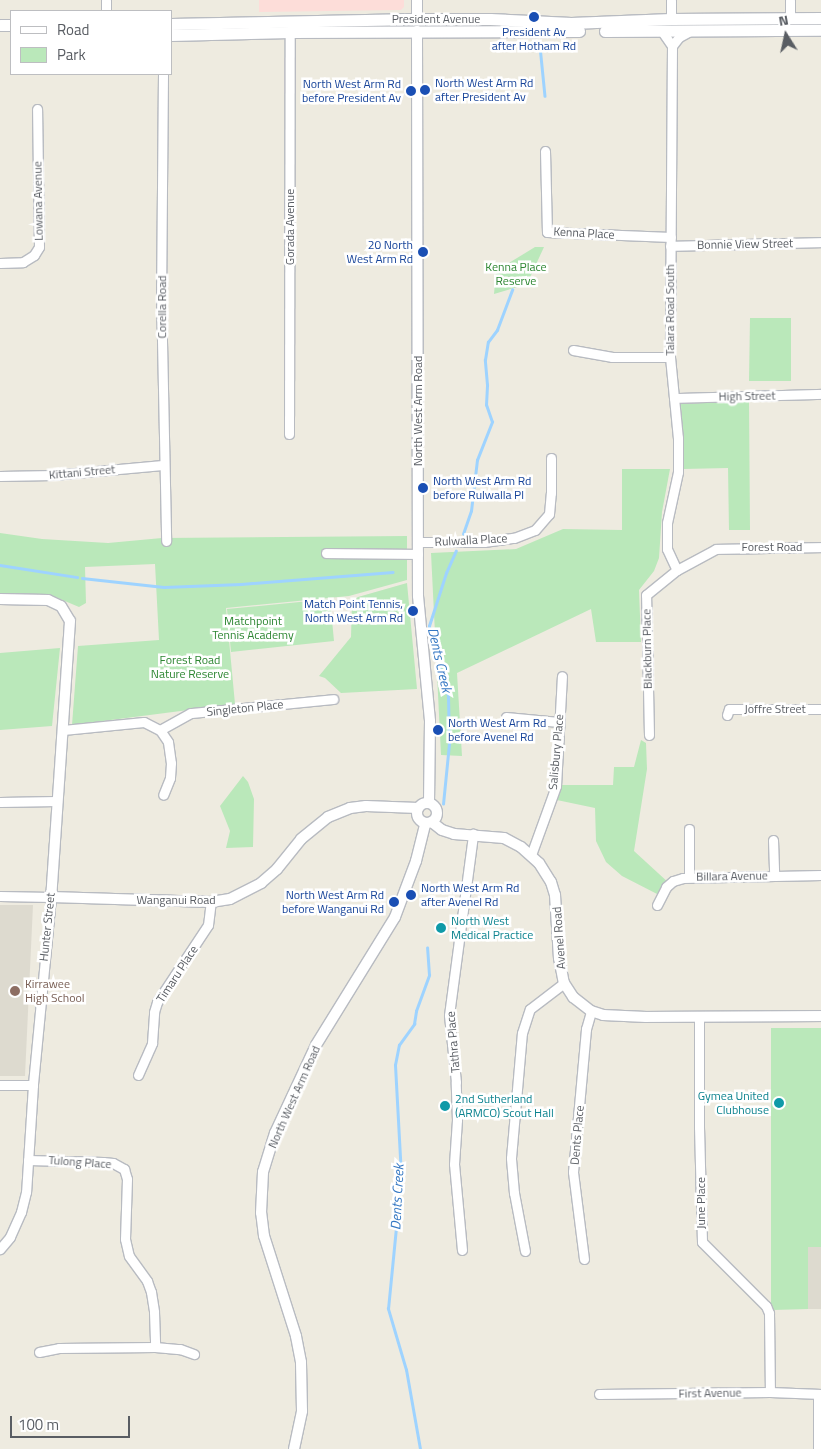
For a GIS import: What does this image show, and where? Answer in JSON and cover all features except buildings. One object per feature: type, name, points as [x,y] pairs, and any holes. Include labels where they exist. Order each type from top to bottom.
[{"type":"main road","name":"President Avenue","points":[[172,24],[290,26],[417,32],[661,30],[738,32],[821,18]]},
{"type":"main road","name":"President Avenue","points":[[172,35],[417,19],[490,19],[571,23],[671,19],[790,24],[821,30]]},
{"type":"main road","name":"North West Arm Road","points":[[417,19],[417,32]]},
{"type":"main road","points":[[671,19],[676,25],[706,26],[738,32]]},
{"type":"street","points":[[417,0],[417,19]]},
{"type":"street","points":[[671,0],[671,19]]},
{"type":"street","points":[[790,0],[790,24]]},
{"type":"street","name":"Gorada Avenue","points":[[289,434],[290,26]]},
{"type":"street","points":[[661,30],[672,46],[679,37],[691,31]]},
{"type":"street","name":"North West Arm Road","points":[[417,32],[418,554],[420,627],[430,722],[429,803]]},
{"type":"street","name":"Talara Road South","points":[[672,46],[670,357],[678,438],[678,472],[667,523],[667,549],[677,570]]},
{"type":"street","name":"Corella Road","points":[[163,75],[163,464],[166,541]]},
{"type":"street","name":"Lowana Avenue","points":[[0,263],[23,262],[34,255],[39,247],[37,109]]},
{"type":"street","name":"Kenna Place","points":[[545,151],[547,232],[670,241]]},
{"type":"street","name":"Bonnie View Street","points":[[670,241],[821,242]]},
{"type":"street","points":[[573,350],[612,357],[670,357]]},
{"type":"street","name":"High Street","points":[[674,398],[821,394]]},
{"type":"street","name":"Rulwalla Place","points":[[418,542],[484,542],[514,538],[536,530],[549,514],[552,494],[551,458]]},
{"type":"street","name":"Kittani Street","points":[[0,476],[53,475],[163,464]]},
{"type":"street","name":"Blackburn Place","points":[[649,735],[646,595],[677,570],[705,553],[722,547]]},
{"type":"street","name":"Forest Road","points":[[722,547],[821,547]]},
{"type":"street","points":[[326,554],[418,554]]},
{"type":"street","name":"Hunter Street","points":[[0,599],[53,601],[66,612],[70,629],[56,801],[51,897],[24,1204],[10,1237],[0,1249]]},
{"type":"street","name":"Salisbury Place","points":[[530,855],[556,786],[562,676]]},
{"type":"street","name":"Singleton Place","points":[[160,730],[190,713],[333,699]]},
{"type":"street","name":"Joffre Street","points":[[726,710],[821,709]]},
{"type":"street","points":[[506,717],[559,722]]},
{"type":"street","points":[[63,730],[144,722],[160,730],[168,742],[171,764],[170,778],[162,795]]},
{"type":"street","points":[[0,802],[56,801]]},
{"type":"street","points":[[429,803],[435,811],[429,823],[418,816],[418,808],[422,804],[429,803]]},
{"type":"street","name":"Wanganui Road","points":[[51,897],[211,902],[236,896],[261,883],[277,869],[301,839],[328,817],[350,808],[366,806],[418,808]]},
{"type":"street","name":"North West Arm Road","points":[[294,1449],[302,1410],[301,1362],[296,1336],[264,1236],[261,1213],[263,1172],[279,1124],[316,1046],[394,917],[429,823]]},
{"type":"street","name":"Avenel Road","points":[[429,823],[454,834],[473,834],[504,838],[530,855],[545,873],[555,895],[559,958],[564,983],[573,996],[591,1011]]},
{"type":"street","points":[[689,829],[689,877]]},
{"type":"street","name":"Tathra Place","points":[[462,1250],[454,1164],[457,1120],[456,1082],[449,1016],[473,834]]},
{"type":"street","points":[[774,840],[774,876]]},
{"type":"street","name":"Billara Avenue","points":[[657,905],[666,887],[673,881],[689,877],[821,875]]},
{"type":"street","points":[[0,896],[51,897]]},
{"type":"street","name":"Timaru Place","points":[[138,1075],[152,1044],[154,1012],[157,1002],[208,925],[211,902]]},
{"type":"street","points":[[525,1251],[514,1193],[511,1158],[522,1033],[530,1010],[564,983]]},
{"type":"street","points":[[591,1011],[604,1015],[646,1017],[821,1016]]},
{"type":"street","name":"Dents Place","points":[[584,1259],[573,1172],[586,1029],[591,1011]]},
{"type":"street","name":"June Place","points":[[698,1016],[698,1127],[702,1242],[766,1306],[769,1313],[770,1392]]},
{"type":"street","points":[[0,1085],[33,1085]]},
{"type":"street","name":"Tulong Place","points":[[28,1160],[103,1162],[113,1163],[124,1169],[127,1179],[124,1239],[129,1256],[151,1292],[154,1312],[155,1347]]},
{"type":"street","points":[[39,1352],[59,1348],[155,1347],[180,1349],[194,1354]]},
{"type":"street","name":"First Avenue","points":[[599,1394],[770,1392],[819,1394]]},
{"type":"street","points":[[818,1449],[819,1394]]},
{"type":"shaded area","points":[[259,0],[404,0],[404,7],[401,10],[259,12]]},
{"type":"shaded area","name":"Kirrawee High School","points":[[0,905],[33,905],[25,1076],[0,1076]]},
{"type":"shaded area","points":[[808,1246],[821,1247],[821,1309],[808,1309]]},
{"type":"green space","name":"Kenna Place Reserve","points":[[535,247],[544,247],[527,284],[494,294],[496,271]]},
{"type":"green space","points":[[750,318],[791,318],[791,381],[749,381]]},
{"type":"green space","points":[[749,401],[750,530],[729,530],[728,468],[683,469],[681,404]]},
{"type":"green space","points":[[622,469],[670,469],[662,512],[659,558],[654,571],[639,590],[641,642],[596,642],[591,609],[457,673],[462,756],[441,755],[431,553],[516,549],[563,529],[622,530]]},
{"type":"green space","name":"Forest Road Nature Reserve","points":[[0,533],[42,539],[108,543],[162,538],[407,536],[407,580],[349,596],[226,608],[235,704],[72,725],[78,646],[159,640],[155,564],[85,567],[86,603],[79,607],[53,596],[0,597]]},
{"type":"green space","points":[[407,583],[417,689],[341,693],[325,678],[319,676],[351,637],[352,601],[358,597]]},
{"type":"green space","name":"Matchpoint Tennis Academy","points":[[330,599],[334,641],[231,652],[227,609]]},
{"type":"green space","points":[[60,648],[52,726],[0,730],[0,653]]},
{"type":"green space","points":[[641,740],[646,743],[647,769],[634,851],[670,884],[661,896],[622,876],[606,862],[596,841],[595,808],[552,799],[556,785],[613,785],[614,767],[634,767]]},
{"type":"green space","points":[[243,776],[248,782],[254,799],[253,847],[226,848],[230,831],[220,806]]},
{"type":"green space","points":[[771,1028],[821,1028],[821,1247],[808,1247],[808,1309],[773,1310],[771,1306]]},
{"type":"waterway","points":[[540,46],[545,96]]},
{"type":"waterway","name":"Dents Creek","points":[[463,534],[471,511],[477,460],[492,422],[486,405],[485,360],[488,342],[497,330],[512,290]]},
{"type":"waterway","name":"Dents Creek","points":[[443,804],[449,744],[448,696],[430,637],[429,626],[446,573],[456,551]]},
{"type":"waterway","points":[[0,565],[77,577]]},
{"type":"waterway","points":[[82,578],[164,587],[241,584],[393,572]]},
{"type":"waterway","name":"Dents Creek","points":[[420,1449],[406,1370],[388,1309],[401,1176],[395,1065],[399,1045],[414,1024],[416,1011],[429,975],[427,948]]},
{"type":"place","name":"President Av after Hotham Rd","points":[[534,17]]},
{"type":"place","name":"North West Arm Rd after President Av","points":[[425,90]]},
{"type":"place","name":"North West Arm Rd before President Av","points":[[411,91]]},
{"type":"place","name":"20 North West Arm Rd","points":[[423,252]]},
{"type":"place","name":"North West Arm Rd before Rulwalla Pl","points":[[423,488]]},
{"type":"place","name":"Match Point Tennis, North West Arm Rd","points":[[413,611]]},
{"type":"place","name":"North West Arm Rd before Avenel Rd","points":[[438,730]]},
{"type":"place","name":"North West Arm Rd after Avenel Rd","points":[[411,895]]},
{"type":"place","name":"North West Arm Rd before Wanganui Rd","points":[[394,902]]},
{"type":"place","name":"North West Medical Practice","points":[[441,928]]},
{"type":"place","name":"Kirrawee High School","points":[[15,991]]},
{"type":"place","name":"Gymea United Clubhouse","points":[[779,1103]]},
{"type":"place","name":"2nd Sutherland (ARMCO) Scout Hall","points":[[445,1106]]}]
